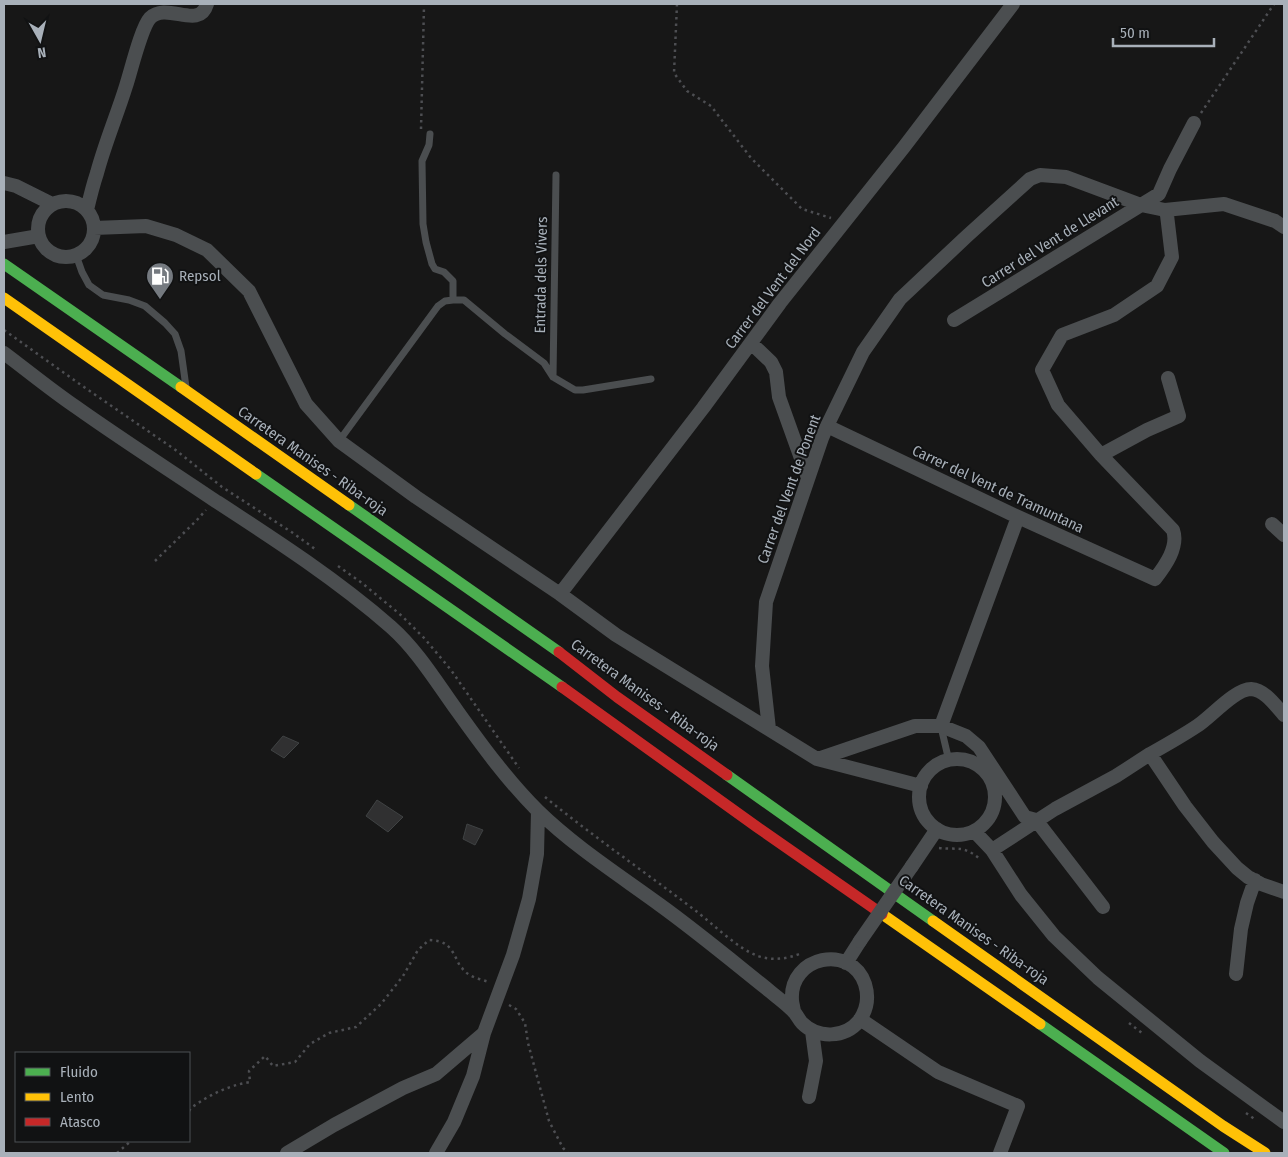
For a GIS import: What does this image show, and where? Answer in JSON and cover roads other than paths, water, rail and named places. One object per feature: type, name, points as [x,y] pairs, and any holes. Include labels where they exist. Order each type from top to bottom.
[{"type":"main road","name":"Carretera Manises - Riba-roja","points":[[4,264],[562,653],[652,722],[1215,1120],[1265,1153]]},
{"type":"main road","points":[[4,298],[1224,1153]]},
{"type":"street","points":[[87,210],[97,172],[143,30],[150,18],[159,13],[166,11],[192,16],[198,15],[203,12],[206,4]]},
{"type":"street","name":"Carrer del Vent del Nord","points":[[560,594],[703,408],[780,303],[1014,4]]},
{"type":"street","points":[[1141,205],[1159,194],[1194,123]]},
{"type":"street","name":"Carrer del Vent de Ponent","points":[[769,729],[762,666],[766,602],[827,426],[863,352],[900,299],[1030,179],[1040,175],[1066,177],[1141,205]]},
{"type":"street","points":[[4,183],[16,186],[52,204]]},
{"type":"street","points":[[64,200],[77,202],[87,210],[91,215],[94,228],[93,238],[88,247],[76,255],[62,257],[52,253],[44,246],[39,236],[38,227],[44,210],[52,204],[64,200]]},
{"type":"street","name":"Carrer del Vent de Llevant","points":[[954,320],[1141,205],[1165,210],[1224,204],[1275,221],[1284,226]]},
{"type":"street","points":[[1165,210],[1172,258],[1156,286],[1114,315],[1062,335],[1042,370],[1058,405],[1101,455],[1147,430],[1179,416],[1168,378]]},
{"type":"street","points":[[94,228],[146,226],[176,235],[207,250],[249,291],[306,404],[339,441],[416,497],[560,594],[616,635],[817,759],[921,786]]},
{"type":"street","points":[[4,242],[39,236]]},
{"type":"street","points":[[751,343],[771,362],[776,372],[779,397],[808,478]]},
{"type":"street","points":[[4,353],[74,406],[255,526],[354,596],[392,628],[413,650],[507,779],[538,811],[568,838],[686,924],[794,1012],[802,1023],[812,1031],[833,1035],[853,1027],[866,1009],[868,998],[862,977],[846,963],[829,959],[813,963],[800,973],[792,989],[794,1012]]},
{"type":"street","name":"Carrer del Vent de Tramuntana","points":[[827,426],[1018,517],[1155,579],[1164,568],[1174,548],[1175,534],[1101,455]]},
{"type":"street","points":[[941,726],[1018,517]]},
{"type":"street","points":[[1272,524],[1284,535]]},
{"type":"street","points":[[992,850],[1036,820],[1116,776],[1198,726],[1242,691],[1250,689],[1264,694],[1284,715]]},
{"type":"street","points":[[817,759],[915,726],[941,726],[966,736],[979,747],[1025,818],[1036,820],[1103,907]]},
{"type":"street","points":[[1150,754],[1185,806],[1213,842],[1237,868],[1261,884],[1284,892]]},
{"type":"street","points":[[963,760],[976,764],[986,773],[993,785],[996,798],[993,812],[985,823],[974,831],[962,835],[949,834],[937,829],[928,821],[922,811],[920,799],[921,786],[933,768],[949,761],[963,760]]},
{"type":"street","points":[[436,1153],[454,1122],[473,1076],[484,1033],[513,955],[529,899],[537,854],[538,811]]},
{"type":"street","points":[[846,963],[937,829]]},
{"type":"street","points":[[974,831],[992,850],[1021,895],[1054,936],[1098,978],[1200,1061],[1284,1122]]},
{"type":"street","points":[[1236,974],[1241,929],[1255,880]]},
{"type":"street","points":[[860,1019],[938,1072],[1018,1106],[1000,1153]]},
{"type":"street","points":[[809,1097],[816,1062],[812,1031]]},
{"type":"street","points":[[287,1153],[394,1093],[436,1074],[484,1033]]},
{"type":"lane","points":[[430,134],[429,144],[422,161],[426,242],[435,269],[444,272],[452,281],[453,300]]},
{"type":"lane","name":"Entrada dels Vivers","points":[[553,377],[556,175]]},
{"type":"lane","points":[[76,255],[89,285],[102,295],[129,300],[145,306],[175,334],[182,351],[186,392]]},
{"type":"lane","points":[[339,441],[438,306],[445,301],[464,300],[544,363],[553,377],[575,390],[651,379]]},
{"type":"lane","points":[[941,726],[949,761]]},
{"type":"place","name":"Repsol","points":[[160,300]]}]
